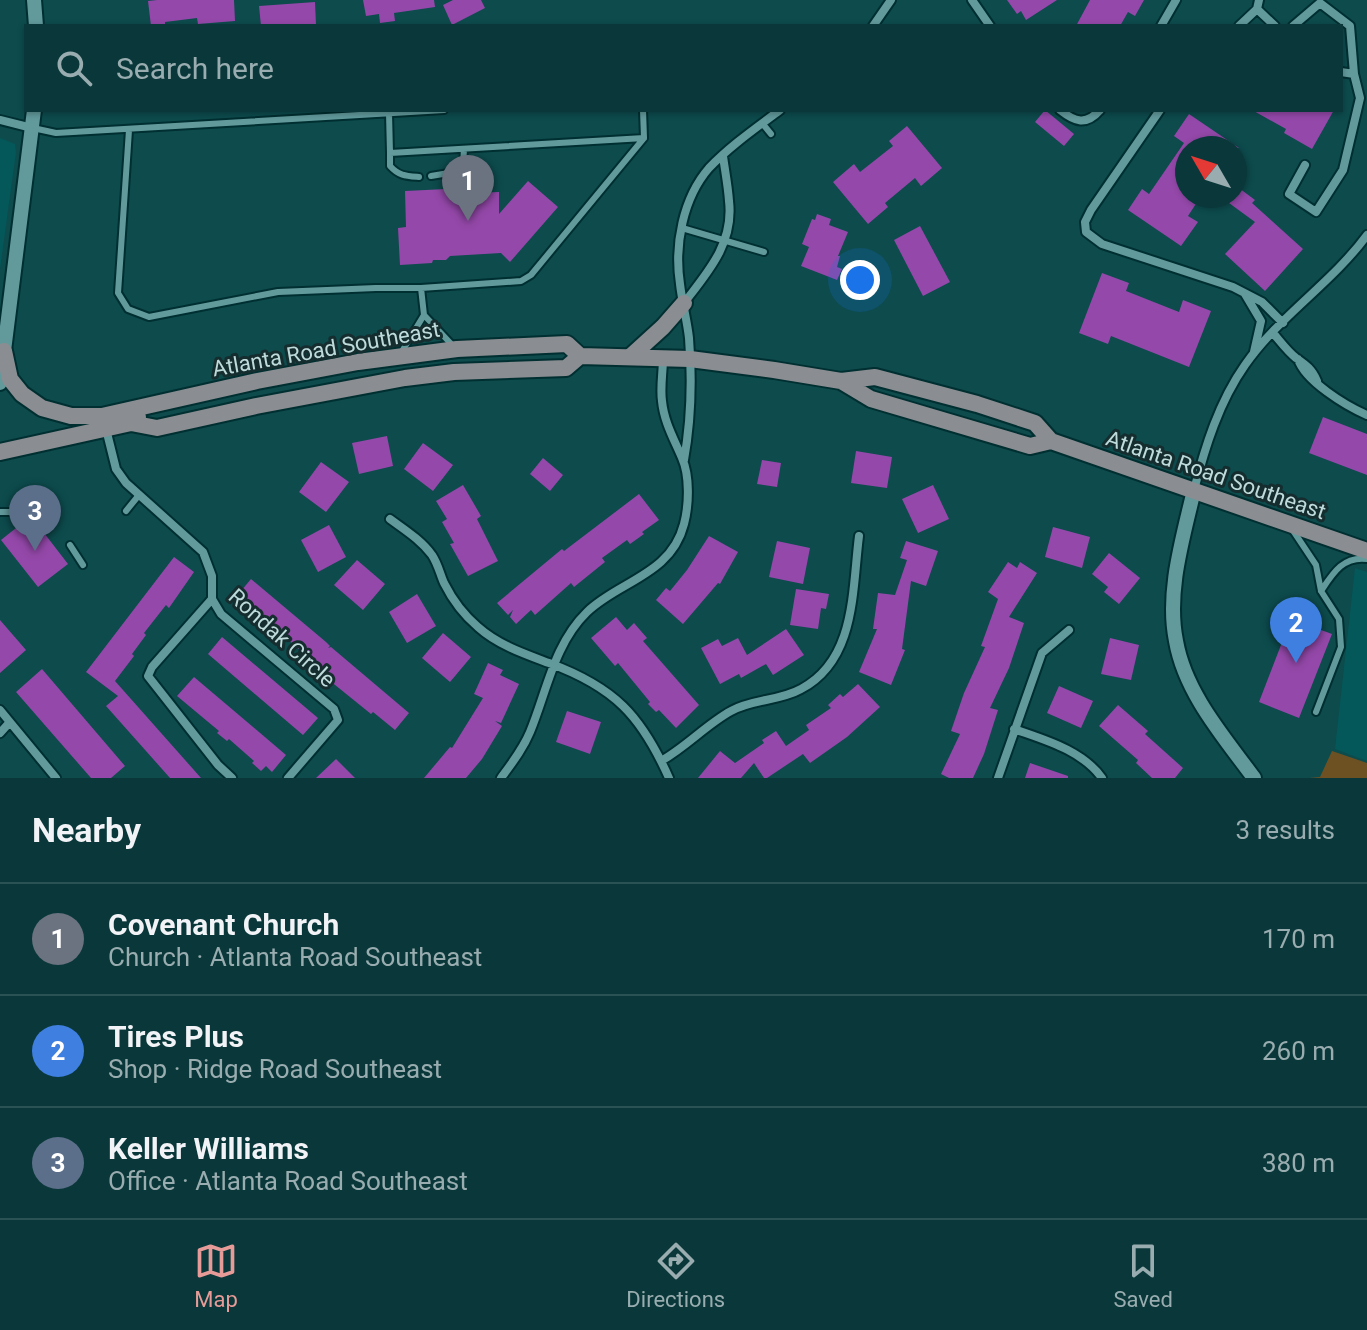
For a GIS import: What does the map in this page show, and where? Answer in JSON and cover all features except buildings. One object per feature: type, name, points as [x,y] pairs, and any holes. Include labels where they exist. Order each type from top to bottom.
[{"type":"main road","points":[[630,357],[684,303]]},
{"type":"main road","name":"Atlanta Road Southeast","points":[[131,423],[155,404],[257,381],[457,349],[567,344],[580,356],[690,359],[841,381],[875,377],[944,394],[1035,423],[1051,441],[1367,551]]},
{"type":"main road","points":[[4,351],[10,379],[22,394],[42,408],[71,416],[102,416],[155,404]]},
{"type":"main road","name":"Atlanta Road Southeast","points":[[0,452],[131,423],[157,428],[356,387],[454,372],[566,368],[580,356]]},
{"type":"main road","name":"Atlanta Road Southeast","points":[[841,381],[871,399],[1030,446],[1051,441]]},
{"type":"street","points":[[34,0],[36,24]]},
{"type":"street","points":[[874,24],[891,0]]},
{"type":"street","points":[[972,0],[989,24]]},
{"type":"street","points":[[1162,24],[1176,0]]},
{"type":"street","points":[[1295,24],[1320,3],[1350,26],[1354,74],[1360,98],[1343,170],[1316,212],[1289,194],[1305,165]]},
{"type":"street","points":[[1241,24],[1258,4],[1273,24]]},
{"type":"street","points":[[1343,72],[1354,74]]},
{"type":"street","points":[[0,383],[34,112]]},
{"type":"street","points":[[501,778],[520,752],[530,731],[567,636],[589,610],[643,578],[671,551],[684,527],[690,359],[678,260],[682,228],[694,191],[710,167],[777,112]]},
{"type":"street","points":[[1063,112],[1075,121],[1083,122],[1098,112]]},
{"type":"street","points":[[1159,112],[1091,210],[1085,222],[1086,232],[1102,244],[1220,282],[1262,302],[1283,323]]},
{"type":"street","points":[[0,120],[32,128]]},
{"type":"street","points":[[684,303],[718,257],[726,240],[730,202],[723,156]]},
{"type":"street","points":[[1254,778],[1197,695],[1176,642],[1174,595],[1182,542],[1203,457],[1228,393],[1253,354],[1343,264],[1367,235]]},
{"type":"street","points":[[1245,294],[1261,321],[1253,354]]},
{"type":"street","points":[[1273,333],[1298,359],[1300,367],[1342,403],[1367,415]]},
{"type":"street","points":[[663,358],[662,401],[670,434],[684,461]]},
{"type":"street","name":"Rondak Circle","points":[[106,429],[116,469],[139,495],[203,552],[212,576],[212,599],[221,614],[334,709],[338,720],[288,778]]},
{"type":"street","points":[[390,519],[420,542],[433,557],[445,585],[478,627],[502,643],[590,679],[619,701],[655,746],[669,778]]},
{"type":"street","points":[[661,761],[731,711],[799,691],[824,674],[841,650],[859,536]]},
{"type":"street","name":"Rondak Circle","points":[[212,599],[152,667],[148,676],[208,753],[232,778]]},
{"type":"street","points":[[998,778],[1042,653],[1069,630]]},
{"type":"street","points":[[0,710],[51,776]]},
{"type":"street","points":[[0,733],[9,723]]},
{"type":"street","points":[[1014,729],[1061,746],[1083,759],[1102,778]]},
{"type":"lane","points":[[32,128],[56,133],[129,130],[407,112]]},
{"type":"lane","points":[[129,130],[118,293],[128,309],[149,317],[278,292],[421,288],[521,281],[531,275],[644,138],[643,112]]},
{"type":"lane","points":[[389,113],[390,166],[404,176],[419,177]]},
{"type":"lane","points":[[762,123],[771,134]]},
{"type":"lane","points":[[390,153],[644,138]]},
{"type":"lane","points":[[431,176],[455,172],[463,165],[464,149]]},
{"type":"lane","points":[[682,228],[764,252]]},
{"type":"lane","points":[[421,288],[424,315],[439,334],[457,349]]},
{"type":"lane","points":[[399,356],[424,315]]},
{"type":"lane","points":[[126,511],[139,495]]},
{"type":"lane","points":[[0,512],[10,512]]},
{"type":"lane","points":[[1289,522],[1316,565],[1321,591],[1339,619],[1341,647],[1316,712]]},
{"type":"lane","points":[[70,545],[83,565]]},
{"type":"lane","points":[[1321,591],[1347,560],[1367,559]]},
{"type":"shaded area","points":[[0,138],[15,144],[16,152],[0,269]]},
{"type":"shaded area","points":[[1355,568],[1367,572],[1367,761],[1335,749]]},
{"type":"shaded area","points":[[1332,751],[1367,763],[1367,778],[1309,778],[1320,777]]},
{"type":"place","name":"Covenant Church","points":[[468,221]]},
{"type":"place","name":"Keller Williams","points":[[35,551]]},
{"type":"place","name":"Tires Plus","points":[[1296,663]]}]
